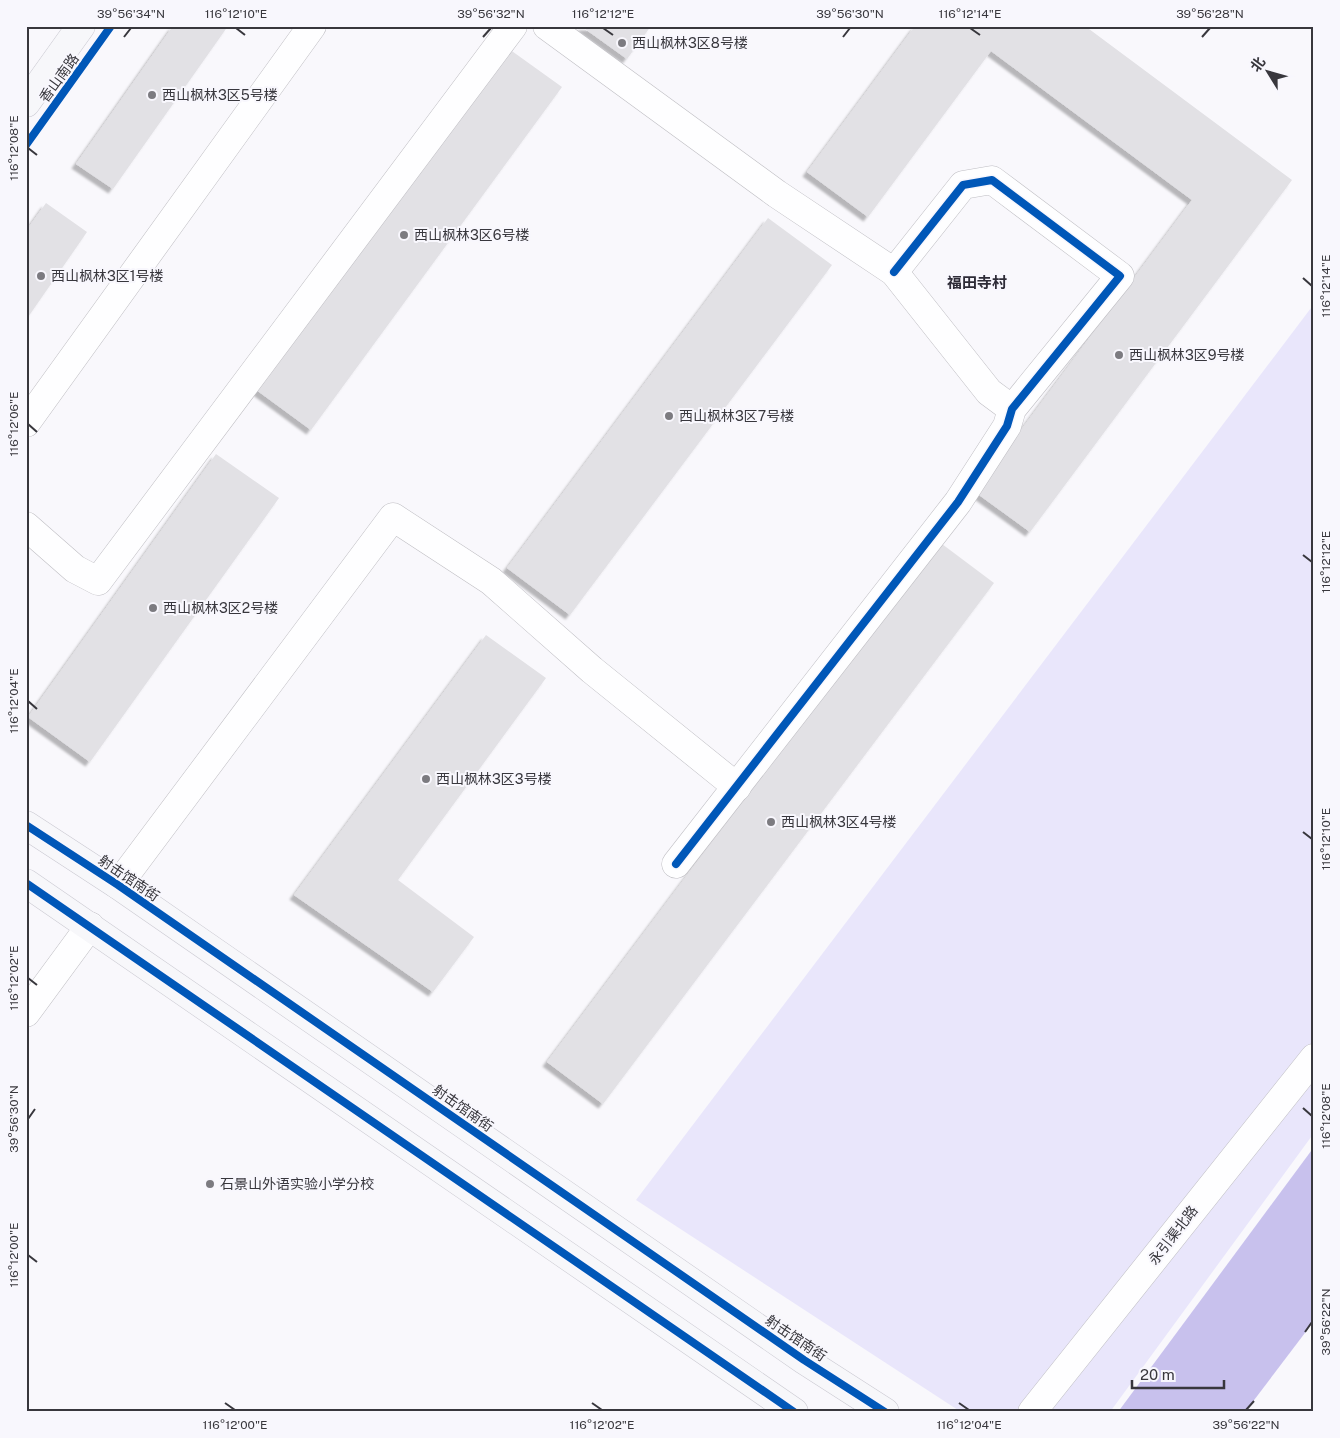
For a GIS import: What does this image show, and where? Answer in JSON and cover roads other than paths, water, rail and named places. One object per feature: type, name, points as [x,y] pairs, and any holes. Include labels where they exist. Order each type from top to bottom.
[{"type":"main road","name":"香山南路","points":[[26,103],[82,26]]},
{"type":"main road","name":"射击馆南街","points":[[26,825],[118,885],[796,1354],[885,1412]]},
{"type":"main road","points":[[26,883],[794,1412]]},
{"type":"street","points":[[26,423],[312,26]]},
{"type":"street","points":[[26,526],[75,569],[98,581],[513,26]]},
{"type":"street","points":[[547,26],[777,194],[894,272],[989,392],[1012,409]]},
{"type":"street","points":[[676,864],[958,502],[1006,426],[1012,409],[1120,276],[992,180],[962,185],[894,272]]},
{"type":"street","points":[[118,885],[393,517],[491,581],[592,670],[737,787]]},
{"type":"street","points":[[26,1013],[90,926]]},
{"type":"street","name":"永引渠北路","points":[[1032,1412],[1314,1058]]},
{"type":"place","name":"西山枫林3区8号楼","points":[[622,43]]},
{"type":"place","name":"西山枫林3区5号楼","points":[[152,95]]},
{"type":"place","name":"西山枫林3区6号楼","points":[[404,235]]},
{"type":"place","name":"西山枫林3区1号楼","points":[[41,276]]},
{"type":"place","name":"西山枫林3区9号楼","points":[[1119,355]]},
{"type":"place","name":"西山枫林3区7号楼","points":[[669,416]]},
{"type":"place","name":"西山枫林3区2号楼","points":[[153,608]]},
{"type":"place","name":"西山枫林3区3号楼","points":[[426,779]]},
{"type":"place","name":"西山枫林3区4号楼","points":[[771,822]]},
{"type":"place","name":"石景山外语实验小学分校","points":[[210,1184]]},
{"type":"district","name":"福田寺村","points":[[977,283]]}]
